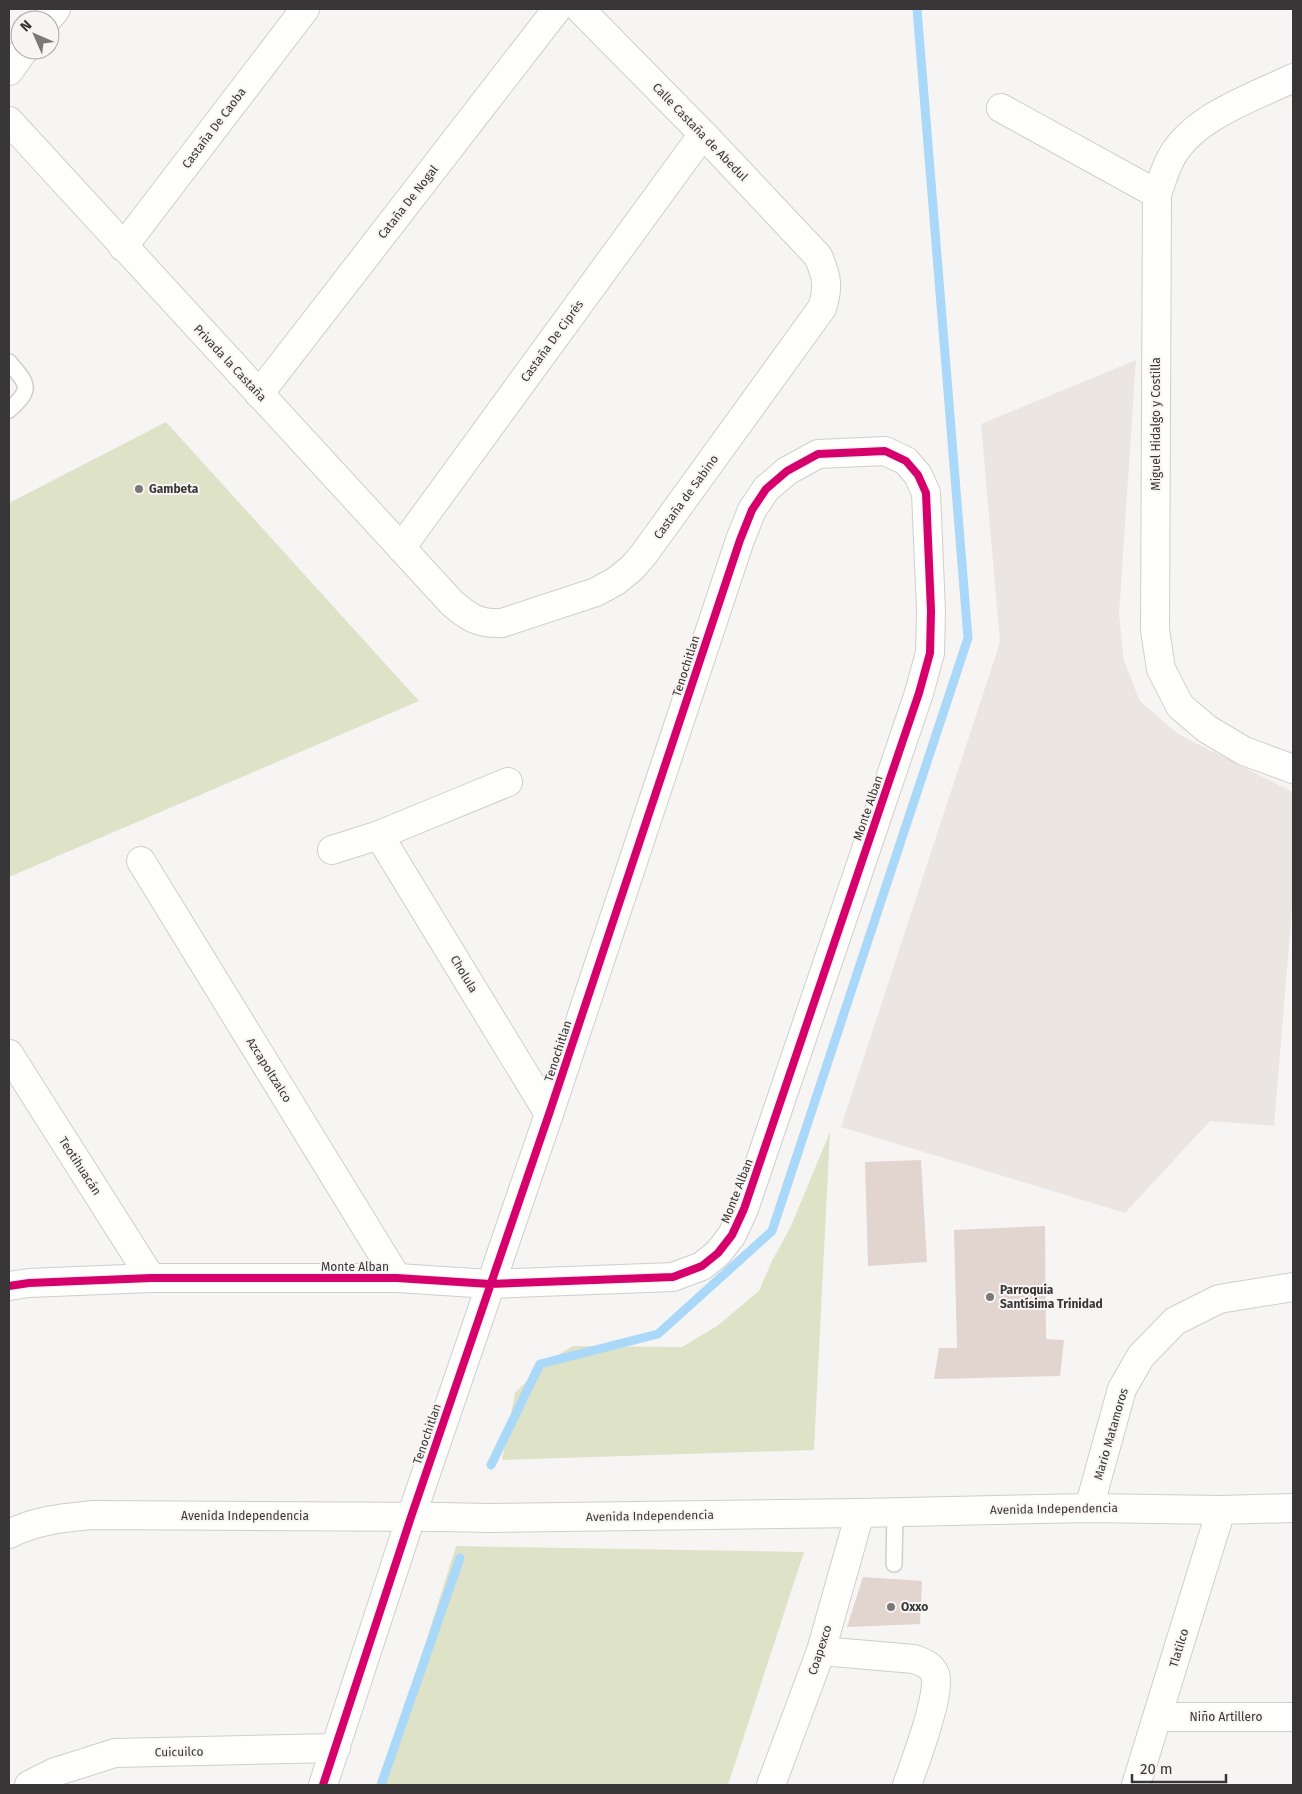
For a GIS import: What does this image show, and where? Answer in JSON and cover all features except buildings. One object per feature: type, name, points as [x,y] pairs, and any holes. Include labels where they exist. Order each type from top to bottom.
[{"type":"street","name":"Castaña De Caoba","points":[[124,247],[305,9]]},
{"type":"street","name":"Cataña De Nogal","points":[[259,394],[557,9]]},
{"type":"street","name":"Calle Castaña de Abedul","points":[[580,9],[703,134],[818,256]]},
{"type":"street","points":[[9,71],[17,60]]},
{"type":"street","name":"Miguel Hidalgo y Costilla","points":[[1293,78],[1209,118],[1185,137],[1169,161],[1158,194],[1155,630],[1161,669],[1180,706],[1207,729],[1244,751],[1293,769]]},
{"type":"street","points":[[1001,108],[1158,194]]},
{"type":"street","name":"Privada la Castaña","points":[[9,122],[452,603]]},
{"type":"street","name":"Castaña De Ciprés","points":[[401,548],[703,134]]},
{"type":"street","name":"Castaña de Sabino","points":[[452,603],[477,621],[488,624],[502,623],[596,592],[616,582],[632,568],[822,308],[827,293],[824,271],[818,256]]},
{"type":"street","name":"Tenochitlan","points":[[323,1785],[411,1517],[549,1114],[740,540],[752,510],[766,490],[787,471],[818,454],[885,451],[906,461],[918,475]]},
{"type":"street","name":"Monte Alban","points":[[9,1286],[29,1283],[151,1278],[397,1278],[490,1284],[673,1277],[702,1266],[718,1253],[732,1235],[751,1190],[916,702],[930,653],[932,611],[926,493],[918,475]]},
{"type":"street","points":[[332,850],[379,835],[508,782]]},
{"type":"street","name":"Cholula","points":[[379,835],[549,1114]]},
{"type":"street","name":"Azcapoltzalco","points":[[141,861],[397,1278]]},
{"type":"street","name":"Teotihuacán","points":[[9,1054],[151,1278]]},
{"type":"street","name":"Mario Matamoros","points":[[1089,1508],[1122,1388],[1140,1356],[1175,1321],[1219,1299],[1293,1287]]},
{"type":"street","name":"Avenida Independencia","points":[[9,1534],[50,1519],[93,1515],[488,1518],[1089,1508],[1221,1510],[1293,1508]]},
{"type":"street","name":"Tlatilco","points":[[1136,1785],[1221,1510]]},
{"type":"street","name":"Coapexco","points":[[771,1785],[821,1651],[860,1513]]},
{"type":"street","points":[[821,1651],[914,1659],[926,1663],[935,1672],[937,1684],[934,1700],[907,1785]]},
{"type":"street","name":"Niño Artillero","points":[[1158,1717],[1293,1717]]},
{"type":"street","name":"Cuicuilco","points":[[29,1785],[55,1772],[115,1753],[336,1748]]},
{"type":"lane","points":[[9,362],[21,376],[26,391],[22,399],[9,410]]},
{"type":"lane","points":[[894,1564],[895,1512]]},
{"type":"shaded area","points":[[1136,360],[1119,614],[1124,661],[1140,701],[1178,734],[1293,792],[1293,897],[1274,1126],[1210,1121],[1125,1213],[841,1127],[1000,642],[981,424]]},
{"type":"green space","points":[[166,422],[419,701],[9,877],[9,503]]},
{"type":"green space","points":[[830,1132],[814,1450],[502,1460],[515,1393],[546,1362],[573,1346],[682,1347],[717,1326],[759,1291],[771,1263],[791,1226]]},
{"type":"green space","points":[[456,1546],[804,1552],[728,1785],[381,1785]]},
{"type":"waterway","points":[[491,1465],[540,1364],[658,1334],[772,1231],[968,638],[917,9]]},
{"type":"waterway","points":[[381,1785],[460,1558]]},
{"type":"cycle path","points":[[9,1286],[29,1283],[151,1278],[397,1278],[490,1284],[673,1277],[702,1266],[718,1253],[732,1235],[744,1209],[919,693],[930,653],[931,611],[926,493],[918,475],[906,461],[885,451],[818,454],[787,471],[766,489],[752,510],[740,540],[549,1114],[411,1517],[323,1785]]},
{"type":"place","name":"Gambeta","points":[[139,489]]},
{"type":"place","name":"Parroquia Santísima Trinidad","points":[[990,1297]]},
{"type":"place","name":"Oxxo","points":[[891,1607]]}]
